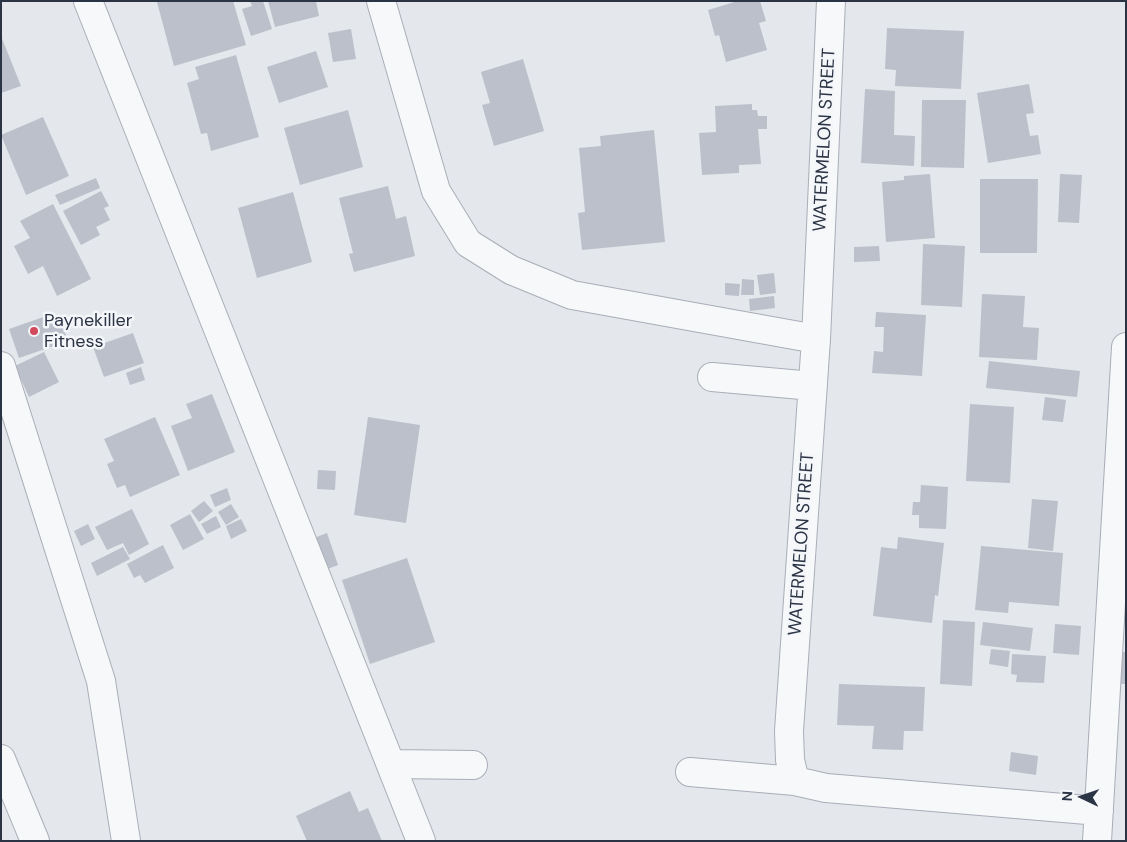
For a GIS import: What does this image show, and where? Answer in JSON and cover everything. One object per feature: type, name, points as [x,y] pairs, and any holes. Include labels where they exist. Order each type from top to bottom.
[{"type":"street","points":[[88,1],[393,764],[422,841]]},
{"type":"street","points":[[380,1],[436,191],[468,243],[511,270],[572,294],[816,340]]},
{"type":"street","name":"WATERMELON STREET","points":[[795,780],[790,760],[789,731],[816,340],[831,1]]},
{"type":"street","points":[[1097,841],[1122,482],[1126,347]]},
{"type":"street","points":[[1,366],[8,410],[101,681],[126,841]]},
{"type":"street","points":[[712,378],[813,386]]},
{"type":"street","points":[[1,759],[35,841]]},
{"type":"street","points":[[393,764],[473,765]]},
{"type":"street","points":[[690,772],[795,780],[826,788],[1099,810]]},
{"type":"building","points":[[233,1],[246,45],[174,66],[157,2]]},
{"type":"building","points":[[250,1],[263,1],[272,29],[251,36],[242,9],[252,6]]},
{"type":"building","points":[[268,1],[316,1],[319,16],[275,27]]},
{"type":"building","points":[[738,1],[760,1],[766,21],[759,23],[767,50],[726,62],[719,35],[715,36],[708,10]]},
{"type":"building","points":[[887,28],[964,31],[961,89],[895,86],[896,70],[885,69]]},
{"type":"building","points":[[351,29],[356,59],[333,62],[328,33]]},
{"type":"building","points":[[1,36],[21,86],[1,93]]},
{"type":"building","points":[[316,51],[328,87],[279,103],[267,67]]},
{"type":"building","points":[[236,55],[259,137],[211,151],[207,133],[201,134],[187,83],[199,79],[195,67]]},
{"type":"building","points":[[523,59],[544,131],[494,146],[482,105],[490,103],[481,72]]},
{"type":"building","points":[[1029,84],[1034,113],[1026,114],[1030,136],[1038,135],[1041,154],[988,163],[977,93]]},
{"type":"building","points":[[865,89],[895,91],[894,135],[915,136],[914,166],[861,163]]},
{"type":"building","points":[[922,100],[966,100],[964,168],[921,167]]},
{"type":"building","points":[[752,104],[752,110],[757,110],[758,116],[767,116],[767,129],[758,129],[761,164],[739,165],[739,173],[702,175],[699,133],[716,132],[715,106]]},
{"type":"building","points":[[348,110],[363,167],[300,185],[284,128]]},
{"type":"building","points":[[43,117],[69,176],[26,195],[1,135]]},
{"type":"building","points":[[654,130],[665,242],[582,250],[578,213],[585,212],[579,148],[601,146],[600,136]]},
{"type":"building","points":[[930,174],[935,238],[886,242],[882,182],[904,180],[904,176]]},
{"type":"building","points":[[1060,174],[1082,175],[1079,223],[1058,222]]},
{"type":"building","points":[[96,178],[100,188],[60,205],[55,195]]},
{"type":"building","points":[[980,179],[1038,179],[1037,253],[980,253]]},
{"type":"building","points":[[388,186],[396,219],[406,216],[415,256],[354,272],[349,254],[353,253],[339,198]]},
{"type":"building","points":[[101,191],[109,206],[104,208],[110,220],[96,227],[100,235],[81,245],[63,211]]},
{"type":"building","points":[[293,192],[312,262],[257,278],[238,208]]},
{"type":"building","points":[[53,204],[91,279],[57,296],[43,266],[28,274],[14,246],[30,238],[20,221]]},
{"type":"building","points":[[923,244],[965,246],[962,307],[921,305]]},
{"type":"building","points":[[879,246],[880,261],[854,262],[854,247]]},
{"type":"building","points":[[774,273],[776,293],[760,295],[757,275]]},
{"type":"building","points":[[742,279],[754,280],[754,295],[741,295]]},
{"type":"building","points":[[725,283],[740,284],[739,296],[725,295]]},
{"type":"building","points":[[982,294],[1025,296],[1023,327],[1039,328],[1037,360],[979,357]]},
{"type":"building","points":[[774,296],[775,308],[750,311],[749,299]]},
{"type":"building","points":[[876,312],[926,315],[922,376],[872,373],[874,351],[883,352],[884,327],[875,327]]},
{"type":"building","points":[[52,314],[57,326],[62,324],[68,341],[19,358],[9,329]]},
{"type":"building","points":[[133,333],[144,363],[104,377],[93,347]]},
{"type":"building","points":[[44,352],[59,382],[29,397],[15,366]]},
{"type":"building","points":[[989,361],[1080,371],[1077,397],[986,388]]},
{"type":"building","points":[[141,367],[145,380],[130,385],[126,373]]},
{"type":"building","points":[[212,394],[235,452],[188,471],[171,426],[192,418],[186,404]]},
{"type":"building","points":[[1045,397],[1066,400],[1063,422],[1042,420]]},
{"type":"building","points":[[970,404],[1014,407],[1010,483],[966,481]]},
{"type":"building","points":[[155,417],[180,475],[130,497],[125,485],[117,488],[107,464],[114,461],[104,439]]},
{"type":"building","points":[[368,417],[420,425],[406,523],[354,515]]},
{"type":"building","points":[[318,470],[336,471],[335,490],[317,489]]},
{"type":"building","points":[[921,485],[948,487],[946,529],[919,528],[919,515],[912,515],[913,502],[920,502]]},
{"type":"building","points":[[227,488],[231,500],[215,507],[210,495]]},
{"type":"building","points":[[1032,499],[1058,501],[1053,551],[1028,548]]},
{"type":"building","points":[[204,501],[213,511],[199,522],[191,511]]},
{"type":"building","points":[[231,504],[239,517],[226,525],[218,512]]},
{"type":"building","points":[[132,509],[149,544],[129,555],[123,543],[107,550],[95,527]]},
{"type":"building","points":[[190,514],[204,539],[183,550],[170,525]]},
{"type":"building","points":[[216,516],[221,527],[207,534],[201,524]]},
{"type":"building","points":[[241,519],[247,531],[231,539],[226,526]]},
{"type":"building","points":[[88,524],[95,539],[81,546],[74,531]]},
{"type":"building","points":[[327,533],[338,565],[325,570],[314,538]]},
{"type":"building","points":[[898,537],[944,543],[938,596],[935,595],[932,623],[873,616],[881,547],[897,549]]},
{"type":"building","points":[[163,545],[174,568],[145,583],[140,575],[134,578],[127,564]]},
{"type":"building","points":[[981,546],[1063,553],[1059,606],[1009,602],[1008,613],[975,610]]},
{"type":"building","points":[[123,547],[130,559],[97,576],[91,563]]},
{"type":"building","points":[[407,558],[435,642],[370,664],[342,580]]},
{"type":"building","points":[[943,620],[975,622],[972,686],[940,684]]},
{"type":"building","points":[[983,622],[1033,628],[1030,651],[980,645]]},
{"type":"building","points":[[1055,624],[1081,626],[1079,655],[1053,653]]},
{"type":"building","points":[[991,649],[1010,651],[1008,667],[989,664]]},
{"type":"building","points":[[1114,652],[1126,652],[1126,684],[1113,684]]},
{"type":"building","points":[[1012,654],[1046,656],[1044,683],[1016,682],[1017,675],[1011,674]]},
{"type":"building","points":[[839,684],[925,687],[923,731],[904,731],[903,750],[872,749],[874,726],[837,725]]},
{"type":"building","points":[[1011,752],[1038,756],[1036,775],[1009,771]]},
{"type":"building","points":[[350,791],[359,812],[368,808],[382,841],[307,841],[296,816]]},
{"type":"place","name":"Paynekiller Fitness","points":[[34,331]]}]
